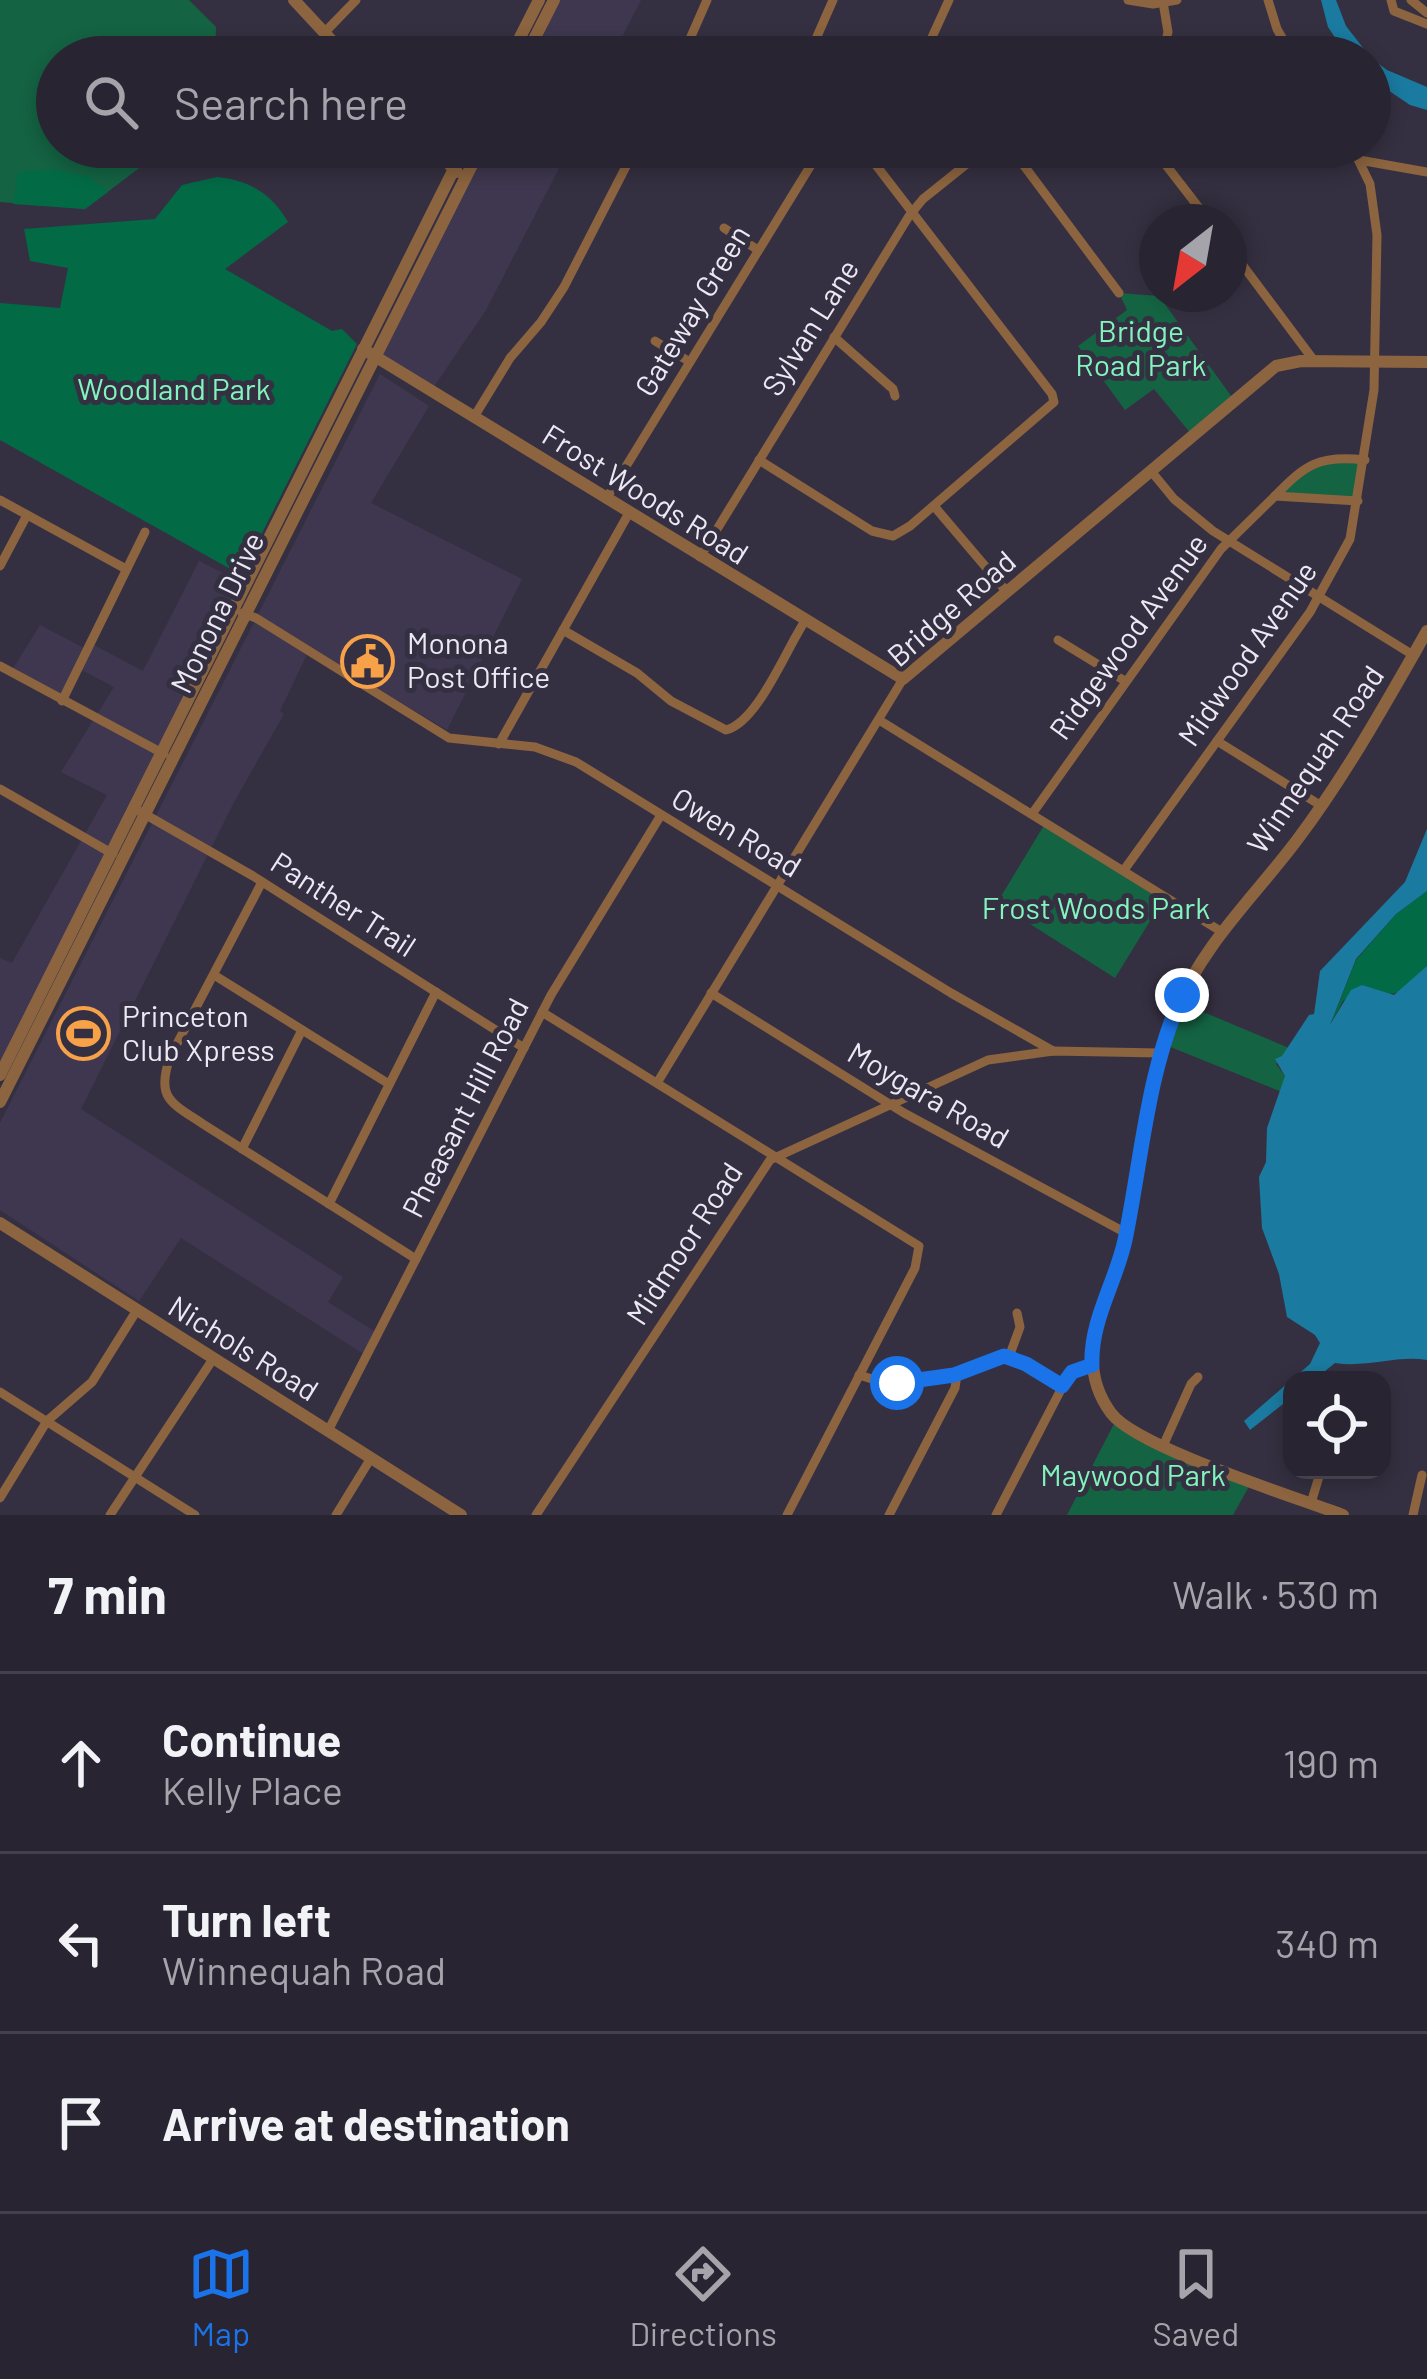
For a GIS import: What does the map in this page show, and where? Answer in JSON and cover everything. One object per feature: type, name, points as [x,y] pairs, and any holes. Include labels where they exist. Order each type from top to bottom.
[{"type":"street","points":[[294,0],[327,36]]},
{"type":"street","points":[[324,33],[356,0]]},
{"type":"street","points":[[520,36],[538,0]]},
{"type":"street","points":[[536,36],[554,0]]},
{"type":"street","points":[[691,36],[707,0]]},
{"type":"street","points":[[817,36],[833,0]]},
{"type":"street","points":[[933,36],[950,0]]},
{"type":"street","points":[[1128,0],[1177,0]]},
{"type":"street","points":[[1268,0],[1281,36]]},
{"type":"street","points":[[1391,0],[1394,11],[1427,24]]},
{"type":"street","points":[[1411,0],[1427,13]]},
{"type":"street","points":[[1163,2],[1167,36]]},
{"type":"street","points":[[1391,166],[1427,172]]},
{"type":"street","points":[[454,168],[460,174]]},
{"type":"street","name":"Monona Drive","points":[[460,174],[461,168]]},
{"type":"street","name":"Monona Drive","points":[[0,1075],[242,613],[368,353],[465,168]]},
{"type":"street","points":[[474,417],[500,371],[564,287],[625,168]]},
{"type":"street","name":"Gateway Green","points":[[606,499],[809,168]]},
{"type":"street","points":[[759,460],[886,536],[900,534],[1047,410],[1053,399],[878,168]]},
{"type":"street","name":"Sylvan Lane","points":[[700,557],[911,212],[963,168]]},
{"type":"street","points":[[1026,168],[1119,293]]},
{"type":"street","points":[[1168,168],[1196,204]]},
{"type":"street","name":"Midwood Avenue","points":[[1124,870],[1342,559],[1358,501],[1376,362],[1377,235],[1371,191],[1362,168]]},
{"type":"street","points":[[724,228],[758,250]]},
{"type":"street","points":[[1247,272],[1315,362]]},
{"type":"street","points":[[834,337],[893,389],[895,396]]},
{"type":"street","points":[[655,341],[690,362]]},
{"type":"street","name":"Frost Woods Road","points":[[368,353],[903,680]]},
{"type":"street","name":"Bridge Road","points":[[657,1083],[903,680],[1268,371],[1284,363],[1427,362]]},
{"type":"street","name":"Ridgewood Avenue","points":[[1033,814],[1228,541],[1315,462],[1364,460]]},
{"type":"street","points":[[1150,471],[1174,499],[1228,541],[1413,656]]},
{"type":"street","points":[[1275,496],[1358,501]]},
{"type":"street","points":[[0,500],[125,569]]},
{"type":"street","points":[[934,506],[1007,592]]},
{"type":"street","points":[[499,744],[628,513]]},
{"type":"street","points":[[0,566],[27,515]]},
{"type":"street","points":[[62,701],[145,532]]},
{"type":"street","name":"Owen Road","points":[[242,613],[449,738],[535,747],[563,756],[1053,1051],[1160,1052]]},
{"type":"street","points":[[563,630],[637,673],[676,704],[726,730],[748,716],[806,621]]},
{"type":"street","name":"Winnequah Road","points":[[1092,1365],[1094,1338],[1126,1234],[1160,1052],[1182,995],[1222,932],[1297,841],[1427,631]]},
{"type":"street","points":[[1058,640],[1125,681]]},
{"type":"street","points":[[0,666],[167,756]]},
{"type":"street","points":[[879,720],[1222,932]]},
{"type":"street","points":[[1217,741],[1320,805]]},
{"type":"street","points":[[0,789],[117,856]]},
{"type":"street","name":"Panther Trail","points":[[140,811],[262,882],[524,1048]]},
{"type":"street","name":"Pheasant Hill Road","points":[[328,1431],[542,1012],[661,815]]},
{"type":"street","name":"Monona Drive","points":[[0,1102],[117,856]]},
{"type":"street","points":[[262,882],[170,1057],[162,1079],[165,1093],[176,1107],[416,1259]]},
{"type":"street","points":[[214,975],[389,1084]]},
{"type":"street","points":[[328,1204],[436,992]]},
{"type":"street","name":"Moygara Road","points":[[711,993],[891,1105],[1126,1234]]},
{"type":"street","points":[[542,1012],[906,1235],[920,1250],[915,1268],[787,1515]]},
{"type":"street","points":[[242,1149],[302,1030]]},
{"type":"street","name":"Midmoor Road","points":[[1011,1054],[1030,1040]]},
{"type":"street","name":"Midmoor Road","points":[[536,1515],[767,1163],[988,1060],[1053,1051]]},
{"type":"street","name":"Nichols Road","points":[[0,1223],[461,1515]]},
{"type":"street","points":[[0,1498],[47,1421],[92,1382],[137,1310]]},
{"type":"street","points":[[1009,1357],[1021,1324],[1017,1313]]},
{"type":"street","points":[[859,1376],[897,1383],[958,1374],[993,1358],[1009,1357],[1062,1386]]},
{"type":"street","points":[[110,1515],[213,1359]]},
{"type":"street","points":[[996,1515],[1062,1386],[1072,1372],[1092,1365],[1097,1389],[1116,1420],[1130,1431],[1303,1505],[1342,1515]]},
{"type":"street","points":[[889,1515],[958,1374]]},
{"type":"street","points":[[1163,1446],[1198,1377]]},
{"type":"street","points":[[0,1392],[195,1515]]},
{"type":"street","points":[[336,1515],[370,1458]]},
{"type":"street","points":[[1413,1515],[1422,1475]]},
{"type":"street","points":[[1303,1505],[1316,1479]]},
{"type":"shaded area","points":[[554,0],[641,0],[623,36],[536,36]]},
{"type":"shaded area","points":[[470,168],[559,168],[486,310],[431,391],[374,356]]},
{"type":"shaded area","points":[[380,374],[429,406],[371,503],[522,579],[447,730],[310,648],[280,711],[284,714],[233,804],[81,1109],[343,1277],[328,1302],[382,1336],[370,1358],[181,1238],[139,1301],[0,1210],[0,1123]]},
{"type":"shaded area","points":[[199,561],[247,585],[0,1075],[0,958],[12,963],[107,795],[61,772],[114,687],[78,668],[62,701],[11,672],[40,625],[86,649],[90,643],[143,671]]},
{"type":"green space","points":[[0,0],[189,0],[216,27],[216,36],[36,36],[36,168],[139,168],[85,209],[0,202]]},
{"type":"green space","points":[[52,169],[87,176],[108,192],[85,209],[13,204],[18,172]]},
{"type":"green space","name":"Woodland Park","points":[[217,177],[258,190],[288,222],[225,269],[332,331],[342,329],[357,344],[241,575],[0,440],[0,303],[60,308],[68,268],[30,261],[24,229],[155,219],[182,185]]},
{"type":"green space","name":"Bridge Road Park","points":[[1119,293],[1139,294],[1139,312],[1171,312],[1234,400],[1192,435],[1154,389],[1125,410],[1078,346],[1127,310]]},
{"type":"green space","points":[[1365,460],[1358,501],[1275,496],[1315,462]]},
{"type":"green space","name":"Frost Woods Park","points":[[1046,822],[1166,895],[1115,978],[997,903]]},
{"type":"green space","points":[[1427,891],[1427,966],[1399,992],[1384,993],[1362,985],[1343,1001],[1329,1028],[1356,960],[1396,914]]},
{"type":"green space","points":[[1182,1003],[1289,1048],[1276,1064],[1285,1076],[1282,1092],[1163,1044]]},
{"type":"green space","name":"Maywood Park","points":[[1116,1420],[1252,1481],[1233,1515],[1067,1515]]},
{"type":"water","points":[[1321,0],[1336,0],[1354,36],[1334,36]]},
{"type":"water","points":[[1391,72],[1427,87],[1427,110],[1391,92]]},
{"type":"water","points":[[1427,829],[1427,891],[1396,914],[1356,959],[1330,1025],[1351,990],[1362,985],[1394,995],[1427,966],[1427,1360],[1335,1363],[1325,1371],[1302,1371],[1320,1343],[1287,1317],[1279,1274],[1262,1228],[1259,1177],[1266,1162],[1267,1128],[1285,1076],[1275,1059],[1314,1014],[1320,971],[1405,882]]},
{"type":"water","points":[[1283,1387],[1283,1404],[1250,1430],[1244,1421]]},
{"type":"place","name":"Monona Post Office","points":[[368,661]]},
{"type":"place","name":"Princeton Club Xpress","points":[[83,1034]]},
{"type":"route","points":[[897,1383],[954,1375],[1004,1356],[1062,1386],[1072,1372],[1092,1365],[1096,1326],[1125,1238],[1156,1065],[1182,995]]}]
